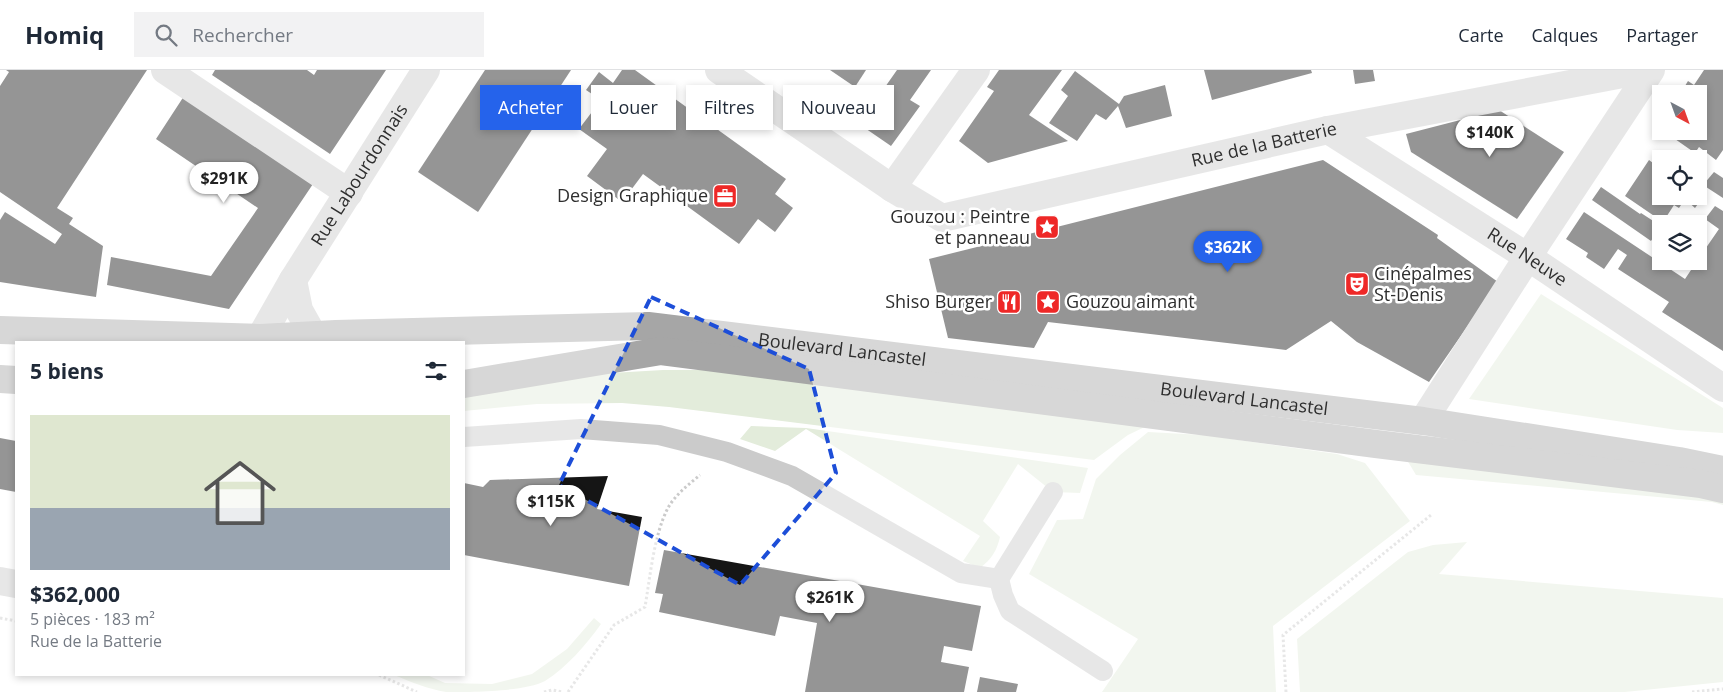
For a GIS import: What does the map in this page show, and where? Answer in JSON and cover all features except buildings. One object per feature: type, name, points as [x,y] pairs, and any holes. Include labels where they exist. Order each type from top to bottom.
[{"type":"main road","name":"Boulevard Lancastel","points":[[1,329],[257,341],[313,335],[648,326],[1423,421],[1679,461]]},
{"type":"main road","name":"Boulevard Lancastel","points":[[465,384],[661,351],[1366,443],[1701,484],[1723,489]]},
{"type":"main road","points":[[0,379],[15,380]]},
{"type":"main road","points":[[1679,461],[1723,457]]},
{"type":"main road","points":[[1679,461],[1723,470]]},
{"type":"street","points":[[165,70],[349,193]]},
{"type":"street","name":"Rue Labourdonnais","points":[[257,341],[293,280],[426,70]]},
{"type":"street","name":"Rue de la Batterie","points":[[719,70],[892,188],[942,218],[1328,130],[1644,70]]},
{"type":"street","points":[[892,188],[976,70]]},
{"type":"street","points":[[1423,421],[1650,70]]},
{"type":"street","name":"Rue Neuve","points":[[1328,130],[1528,257],[1723,388]]},
{"type":"street","points":[[293,280],[299,310],[313,335]]},
{"type":"street","points":[[0,581],[15,584]]},
{"type":"lane","points":[[465,437],[581,429],[659,435],[727,452],[792,476],[961,573],[999,579]]},
{"type":"lane","points":[[1053,492],[999,579],[1003,595],[1010,610],[1103,671]]},
{"type":"path","points":[[568,692],[614,625],[645,607],[657,538],[668,508],[681,491],[727,452]]},
{"type":"path","points":[[1286,692],[1283,635],[1431,516]]},
{"type":"path","points":[[0,618],[15,621]]},
{"type":"path","points":[[382,676],[417,692]]},
{"type":"path","points":[[1692,692],[1723,689]]},
{"type":"path","points":[[544,692],[552,690],[562,692]]},
{"type":"highlighted area","points":[[651,297],[809,369],[836,473],[740,585],[559,485]]},
{"type":"green space","points":[[1541,294],[1723,408],[1723,433],[1677,430],[1469,399]]},
{"type":"green space","points":[[663,370],[728,370],[1153,423],[1128,435],[1094,460],[669,407],[622,403],[537,404],[465,411],[465,394],[559,376]]},
{"type":"green space","points":[[751,426],[806,428],[1088,468],[1080,493],[1053,492],[1018,464],[983,521],[1000,537],[993,554],[980,568],[963,561],[980,536],[806,429],[775,451],[740,439]]},
{"type":"green space","points":[[1148,432],[1204,435],[1337,454],[1365,463],[1410,521],[1273,626],[1276,692],[1102,692],[1138,639],[1029,574],[1057,520],[1083,519],[1096,479],[1120,455]]},
{"type":"green space","points":[[1404,455],[1723,498],[1723,505],[1712,502],[1416,475]]},
{"type":"green space","points":[[1467,542],[1439,574],[1723,598],[1723,682],[1625,692],[1300,692],[1297,639],[1408,552],[1433,545]]},
{"type":"green space","points":[[594,618],[601,624],[568,662],[545,681],[536,685],[496,691],[446,692],[413,683],[396,676],[429,676],[445,683],[492,684],[532,674],[567,649]]},
{"type":"place","name":"Design Graphique","points":[[725,196]]},
{"type":"place","name":"Gouzou : Peintre et panneau","points":[[1047,227]]},
{"type":"place","name":"Cinépalmes St-Denis","points":[[1357,284]]},
{"type":"place","name":"Shiso Burger","points":[[1009,302]]},
{"type":"place","name":"Gouzou aimant","points":[[1048,302]]}]
